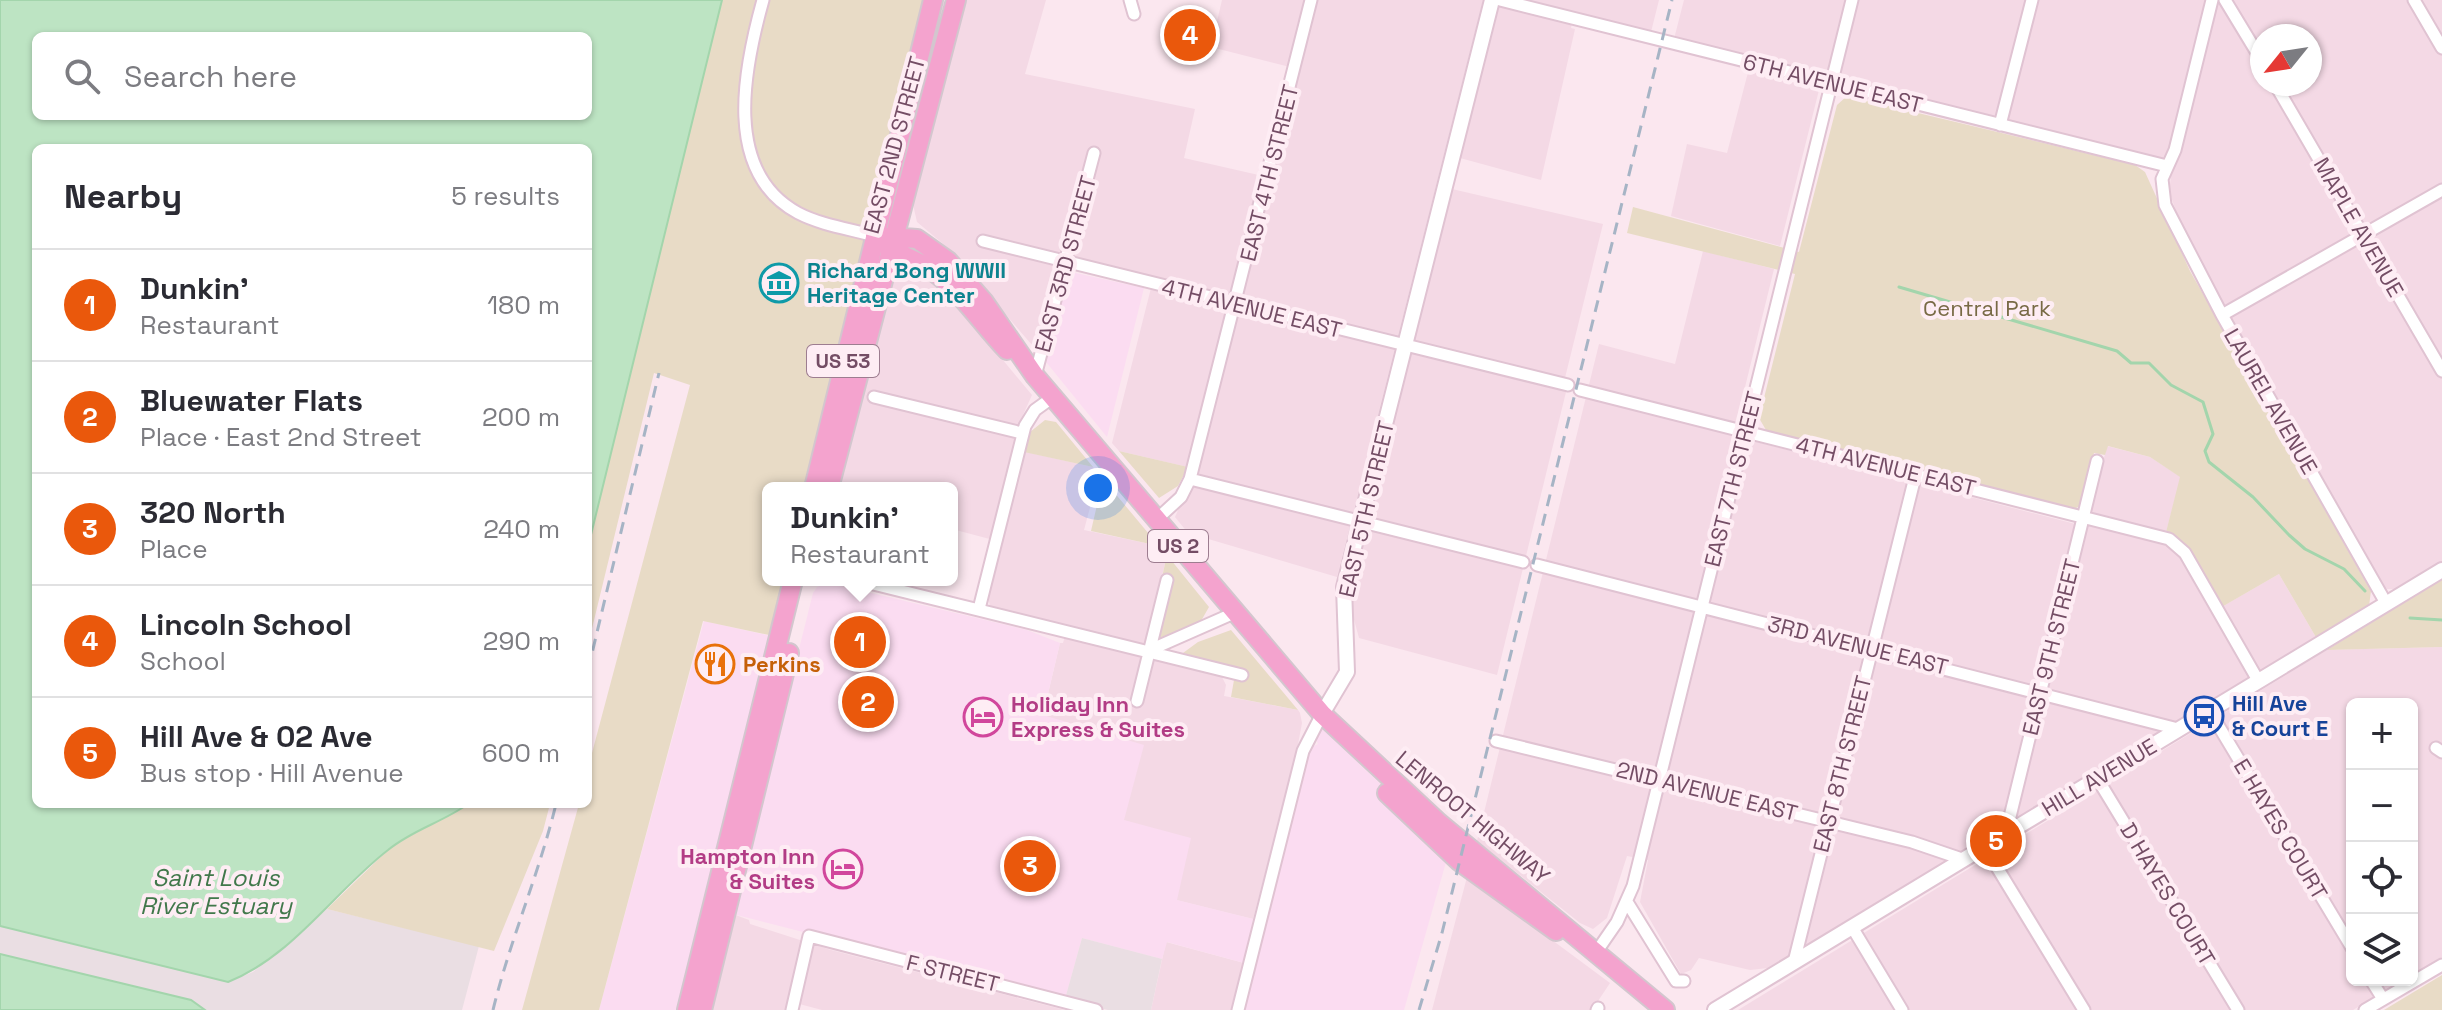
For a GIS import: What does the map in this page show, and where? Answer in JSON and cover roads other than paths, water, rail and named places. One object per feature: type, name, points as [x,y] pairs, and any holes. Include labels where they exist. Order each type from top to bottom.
[{"type":"highway","name":"EAST 2ND STREET","points":[[830,482],[887,241],[933,0]]},
{"type":"highway","name":"EAST 2ND STREET","points":[[816,482],[956,0]]},
{"type":"highway","name":"LENROOT HIGHWAY","points":[[887,241],[948,283],[1006,349],[1035,376],[1322,714],[1360,765],[1459,861],[1541,922],[1597,951],[1665,1010]]},
{"type":"highway","points":[[687,1010],[792,586]]},
{"type":"highway","points":[[702,1010],[805,586]]},
{"type":"street","points":[[763,0],[745,114],[751,163],[771,192],[795,211],[887,241]]},
{"type":"street","points":[[1130,0],[1134,14]]},
{"type":"street","name":"EAST 4TH STREET","points":[[1156,520],[1181,497],[1190,479],[1237,305],[1311,0]]},
{"type":"street","name":"EAST 5TH STREET","points":[[1238,1010],[1305,743],[1347,672],[1343,599],[1492,0]]},
{"type":"street","name":"6TH AVENUE EAST","points":[[1500,0],[2167,166]]},
{"type":"street","name":"EAST 7TH STREET","points":[[1597,951],[1627,902],[1852,0]]},
{"type":"street","points":[[2000,125],[2032,0]]},
{"type":"street","points":[[2167,166],[2175,150],[2212,0]]},
{"type":"street","points":[[2225,0],[2250,41]]},
{"type":"street","points":[[2414,0],[2442,48]]},
{"type":"street","name":"MAPLE AVENUE","points":[[2282,96],[2442,371]]},
{"type":"street","name":"EAST 3RD STREET","points":[[1035,376],[1094,153]]},
{"type":"street","name":"LAUREL AVENUE","points":[[2167,166],[2162,179],[2163,195],[2178,235],[2386,603]]},
{"type":"street","points":[[2222,315],[2442,190]]},
{"type":"street","name":"4TH AVENUE EAST","points":[[983,241],[1568,385]]},
{"type":"street","name":"4TH AVENUE EAST","points":[[1580,390],[2169,539],[2185,553],[2259,682]]},
{"type":"street","points":[[874,397],[1022,433]]},
{"type":"street","points":[[979,609],[1022,433],[1030,416],[1053,397]]},
{"type":"street","name":"EAST 9TH STREET","points":[[2006,833],[2097,461]]},
{"type":"street","name":"EAST 8TH STREET","points":[[1794,962],[1916,473]]},
{"type":"street","points":[[1190,479],[1523,562]]},
{"type":"street","name":"3RD AVENUE EAST","points":[[1537,565],[2178,729]]},
{"type":"street","name":"HILL AVENUE","points":[[1721,1008],[2442,570]]},
{"type":"street","points":[[1137,701],[1167,580]]},
{"type":"street","points":[[882,586],[1242,675]]},
{"type":"street","points":[[1149,650],[1234,613]]},
{"type":"street","name":"E HAYES COURT","points":[[2209,710],[2346,938]]},
{"type":"street","name":"2ND AVENUE EAST","points":[[1496,741],[1828,821],[1947,852],[1962,859]]},
{"type":"street","name":"D HAYES COURT","points":[[2097,778],[2238,1010]]},
{"type":"street","points":[[1984,846],[2084,1010]]},
{"type":"street","points":[[1627,902],[1675,979],[1684,981]]},
{"type":"street","points":[[1852,927],[1902,1010]]},
{"type":"street","name":"F STREET","points":[[792,1010],[809,936],[1059,1005],[1096,1010]]},
{"type":"street","points":[[2365,1010],[2442,965]]},
{"type":"street","points":[[2375,986],[2383,999]]},
{"type":"water","name":"Saint Louis River Estuary","points":[[0,0],[722,0],[592,531],[592,144],[32,144],[32,808],[461,808],[397,843],[293,940],[251,971],[228,982],[0,926]]},
{"type":"water","points":[[0,954],[191,1000],[205,1010],[0,1010]]},
{"type":"waterway","points":[[1899,287],[2117,351],[2131,363],[2149,363],[2171,385],[2203,402],[2213,434],[2205,451],[2209,462],[2253,497],[2305,549],[2344,569],[2365,591]]},
{"type":"waterway","points":[[2410,618],[2442,620]]},
{"type":"railway","points":[[1419,1010],[1442,933],[1672,0]]},
{"type":"railway","points":[[592,653],[659,373]]},
{"type":"railway","points":[[493,1010],[555,808]]},
{"type":"place","name":"Lincoln School","points":[[1190,35]]},
{"type":"place","name":"Richard Bong WWII Heritage Center","points":[[779,283]]},
{"type":"place","name":"Dunkin'","points":[[860,642]]},
{"type":"place","name":"Perkins","points":[[715,664]]},
{"type":"place","name":"Bluewater Flats","points":[[868,702]]},
{"type":"place","name":"Hill Ave & Court E","points":[[2204,716]]},
{"type":"place","name":"Holiday Inn Express & Suites","points":[[983,717]]},
{"type":"place","name":"Hill Ave & 02 Ave","points":[[1996,841]]},
{"type":"place","name":"320 North","points":[[1030,866]]},
{"type":"place","name":"Hampton Inn & Suites","points":[[843,869]]},
{"type":"park label","name":"Central Park","points":[[1987,308]]}]
